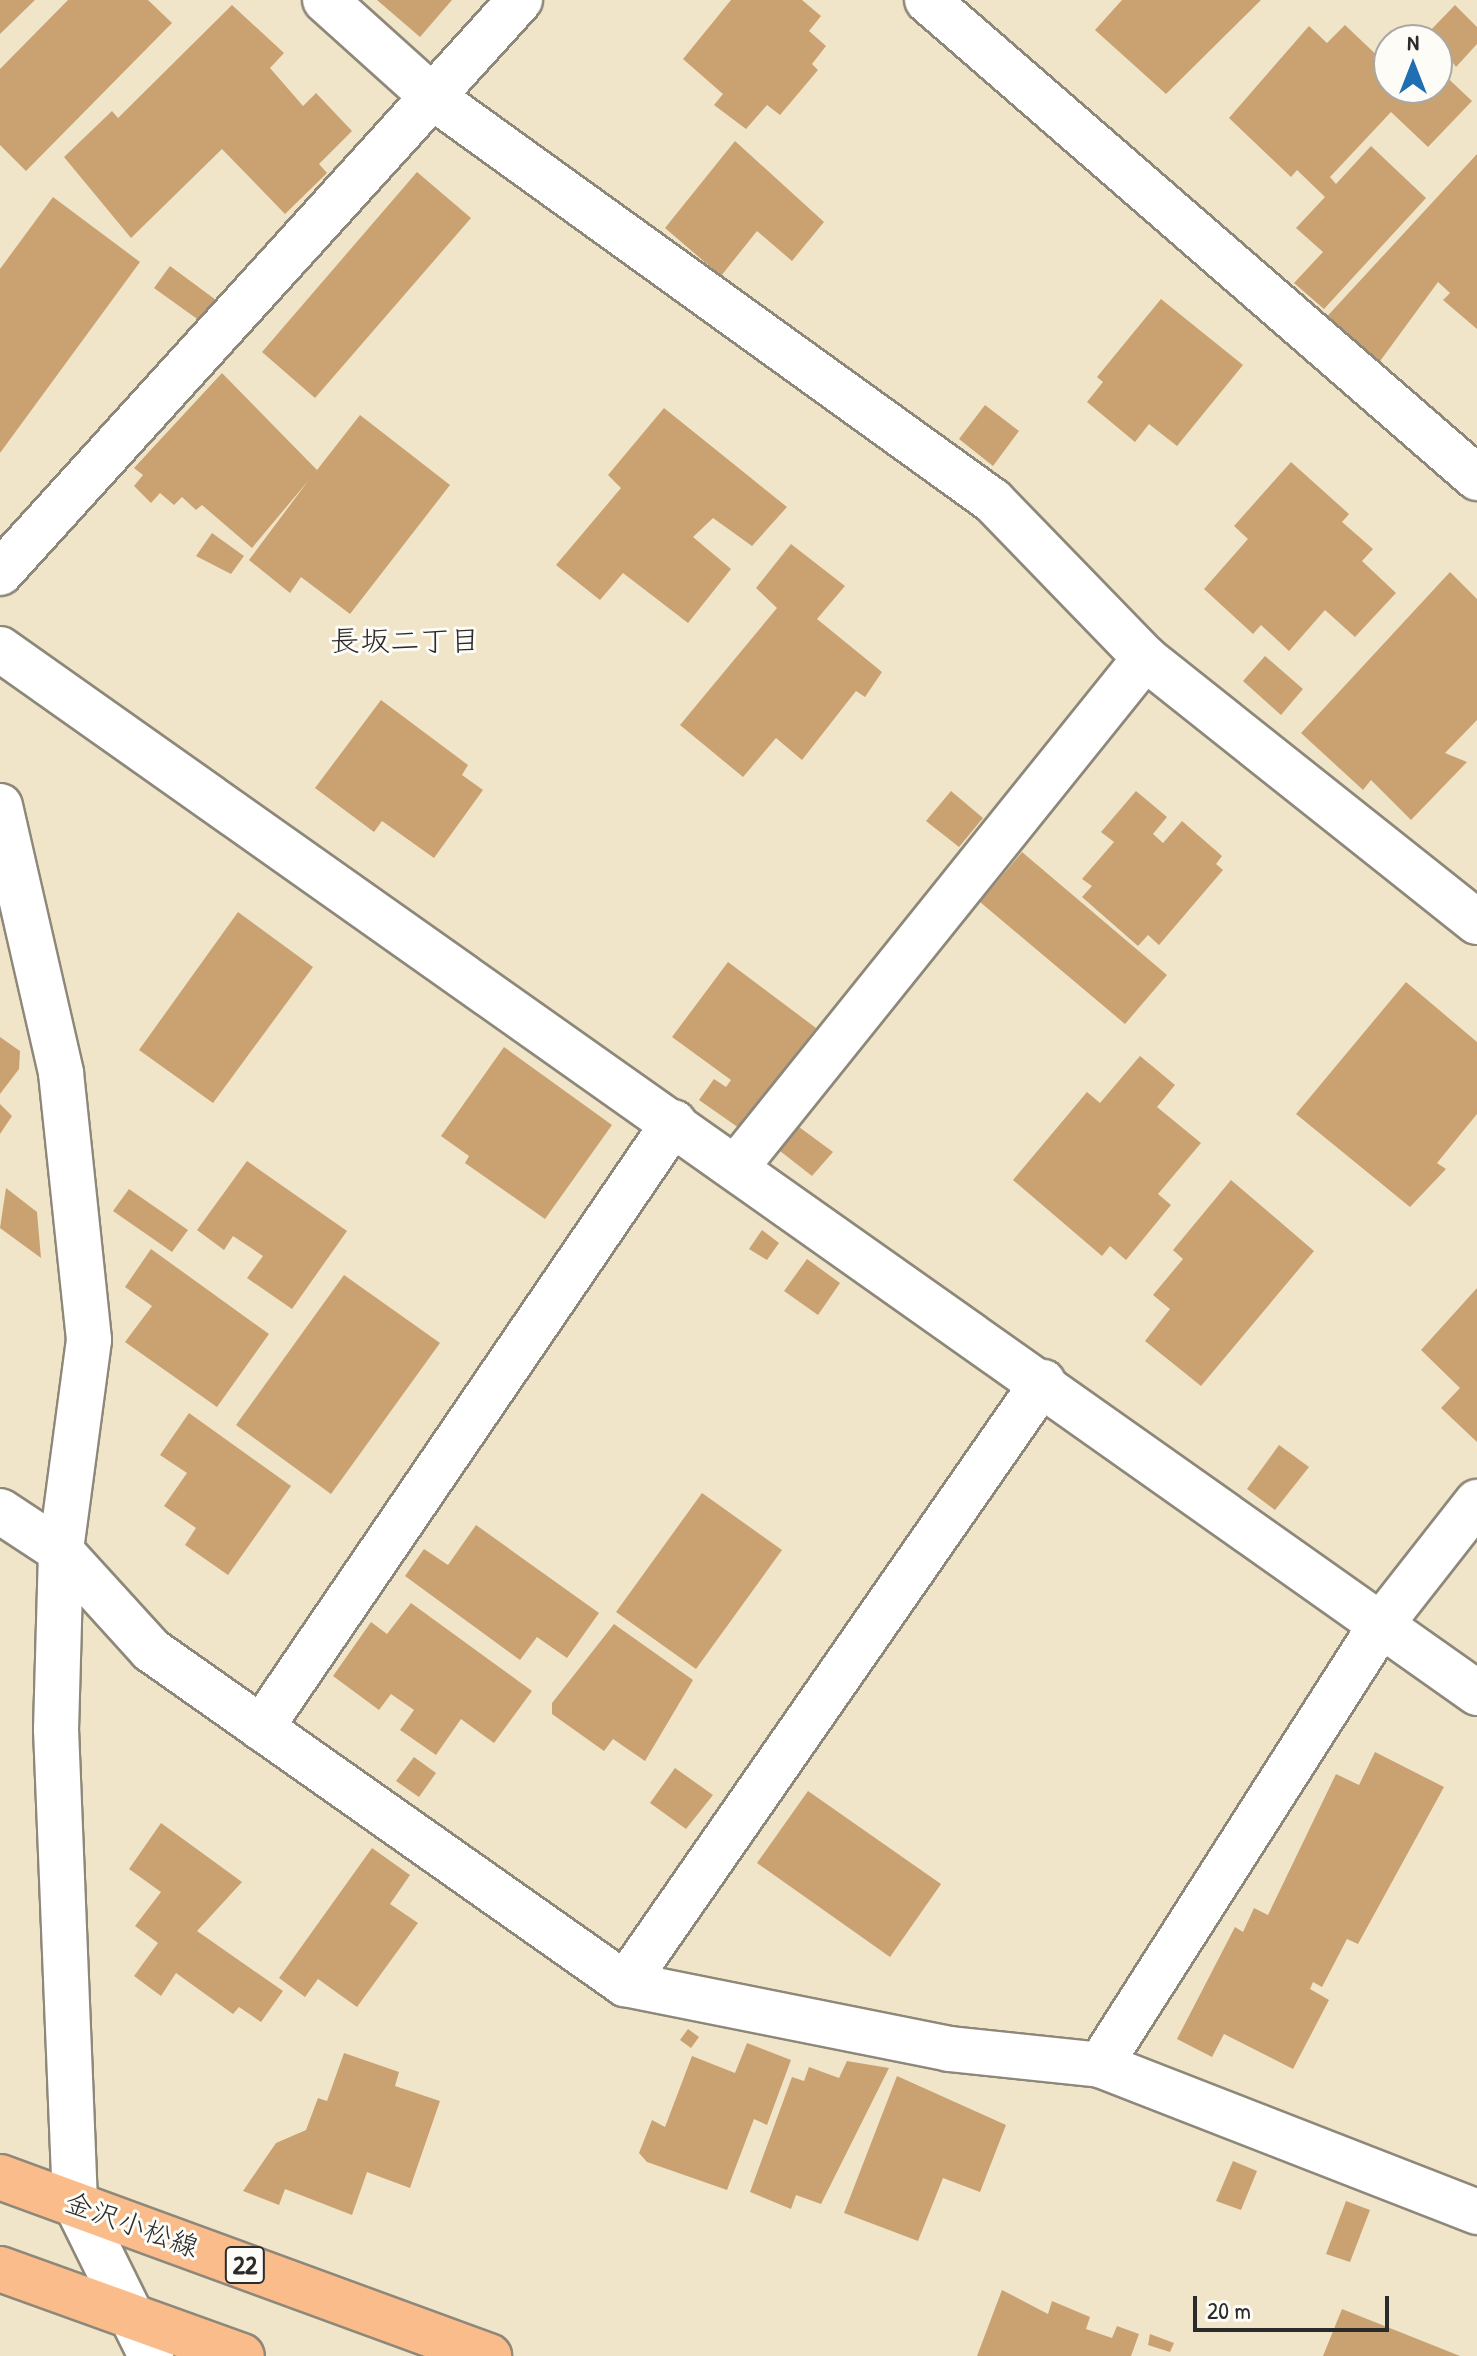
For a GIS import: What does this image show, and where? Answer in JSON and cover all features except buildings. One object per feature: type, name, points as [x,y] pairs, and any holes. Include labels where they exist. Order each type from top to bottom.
[{"type":"main road","name":"金沢小松線","points":[[0,2177],[489,2356]]},
{"type":"main road","points":[[0,2269],[128,2312],[242,2356]]},
{"type":"street","points":[[325,0],[434,98],[993,501],[1145,658],[1477,922]]},
{"type":"street","points":[[0,573],[520,0]]},
{"type":"street","points":[[927,0],[1477,478]]},
{"type":"street","points":[[0,649],[1043,1382],[1477,1693]]},
{"type":"street","points":[[737,1166],[1145,658]]},
{"type":"street","points":[[0,806],[61,1073],[89,1340],[61,1551],[56,1729],[75,2202],[151,2356]]},
{"type":"street","points":[[261,1728],[674,1122]]},
{"type":"street","points":[[625,1984],[1043,1382]]},
{"type":"street","points":[[1100,2065],[1382,1623],[1477,1502]]},
{"type":"street","points":[[0,1511],[61,1551],[151,1650],[625,1984],[949,2049],[1100,2065],[1477,2212]]},
{"type":"district","name":"長坂二丁目","points":[[405,640]]}]
